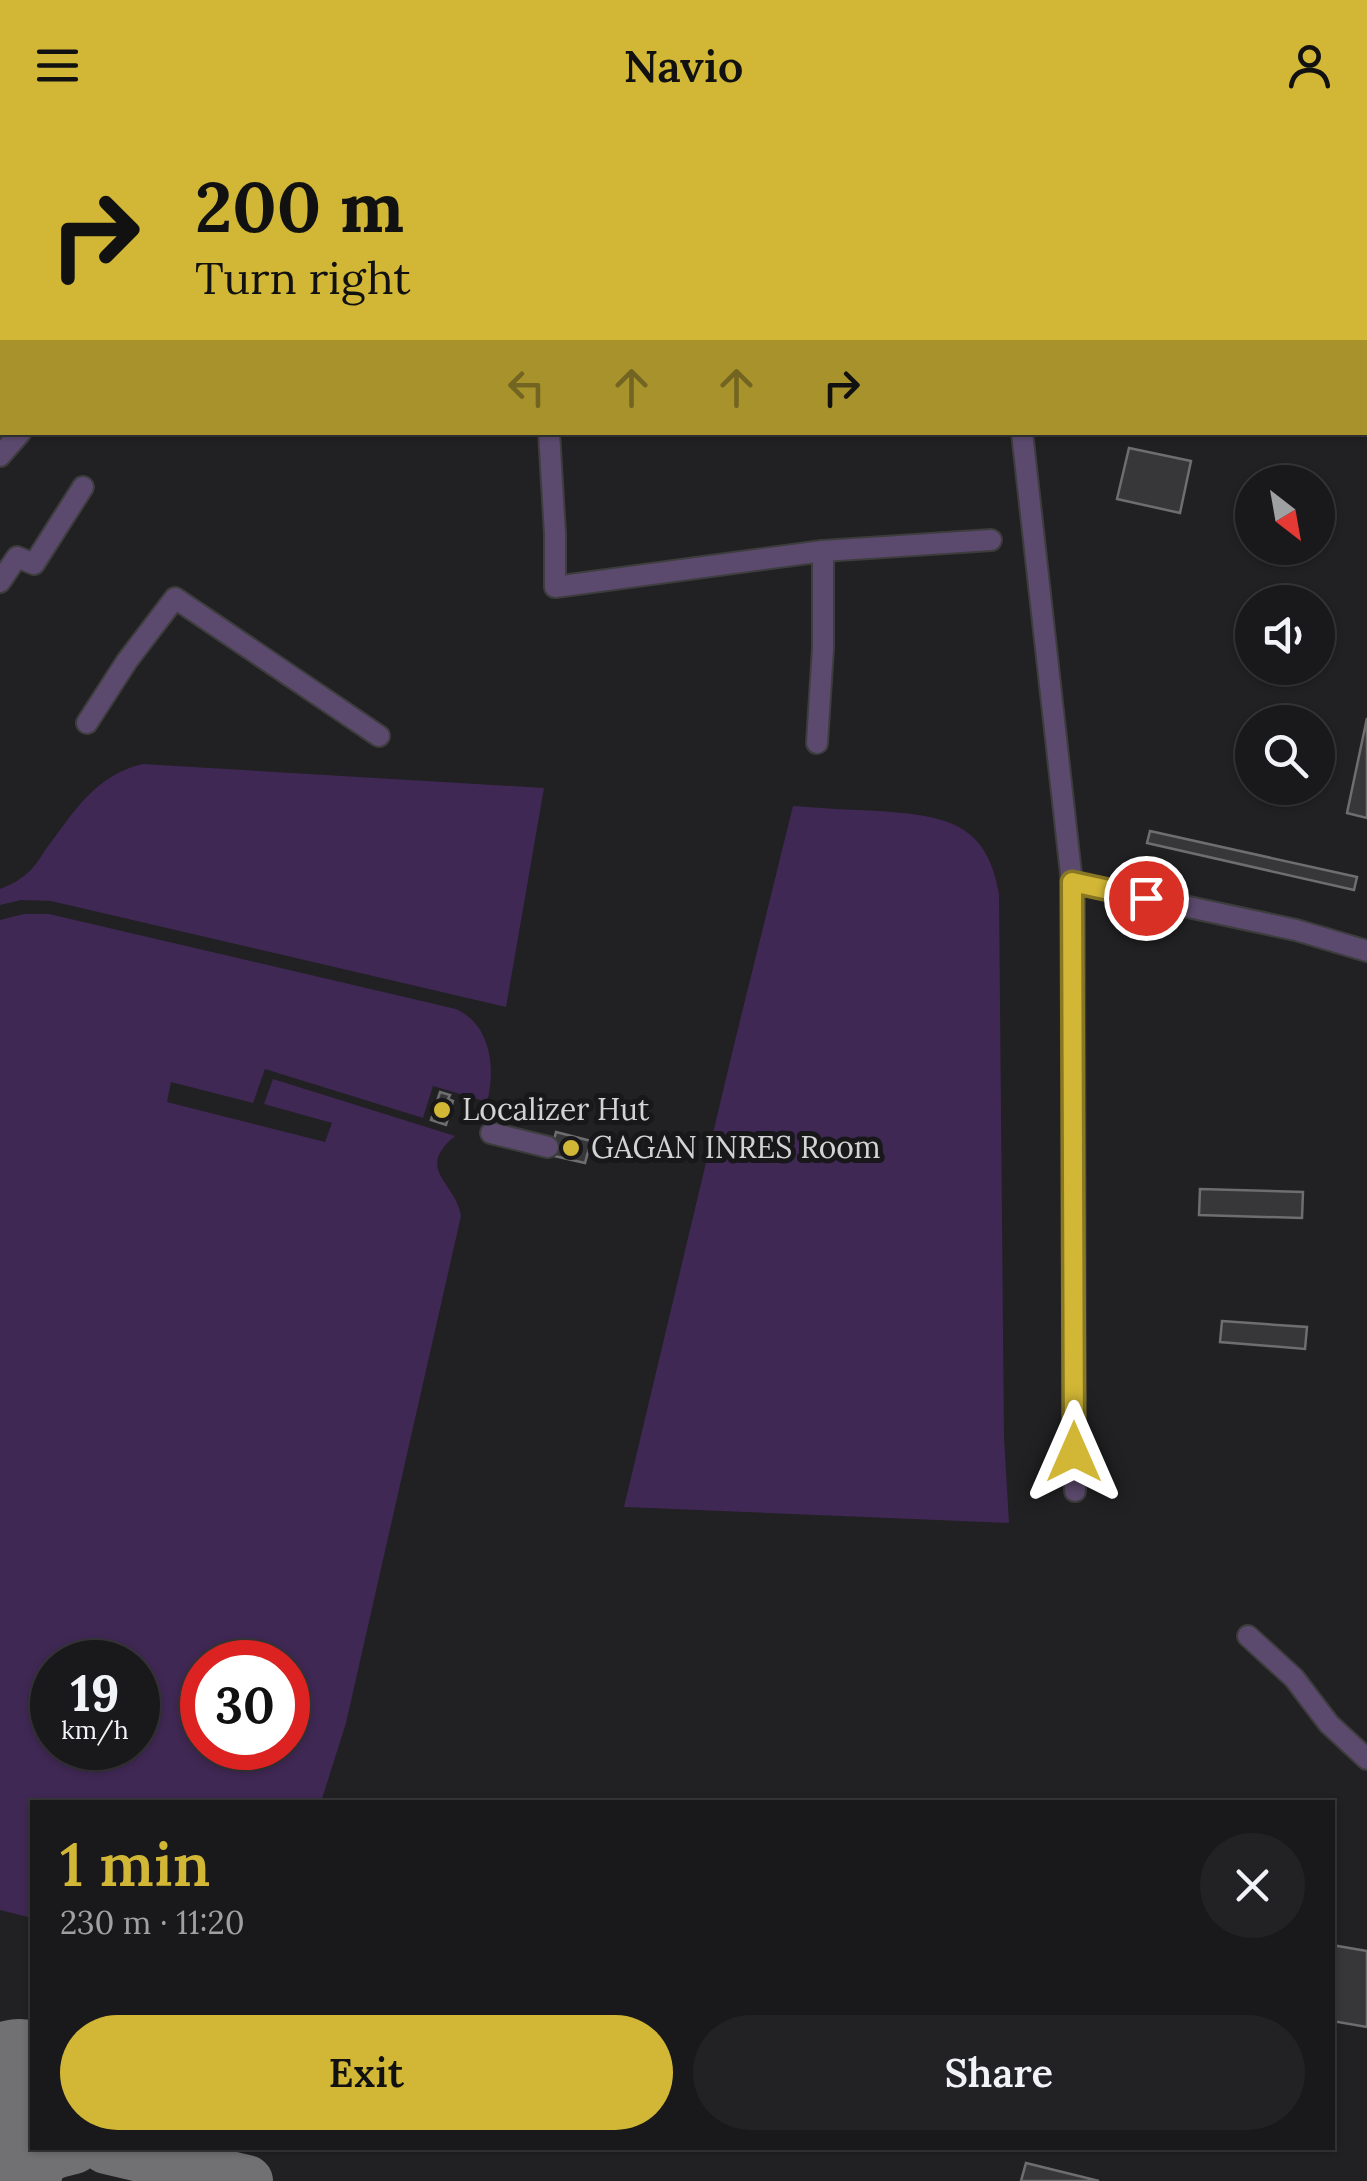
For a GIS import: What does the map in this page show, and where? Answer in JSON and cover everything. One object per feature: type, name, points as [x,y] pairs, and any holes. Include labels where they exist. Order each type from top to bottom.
[{"type":"street","points":[[0,456],[18,435]]},
{"type":"street","points":[[549,435],[555,587],[823,551],[991,540]]},
{"type":"street","points":[[1022,435],[1072,882],[1075,1491]]},
{"type":"street","points":[[0,582],[16,557],[34,564],[83,487]]},
{"type":"street","points":[[817,743],[823,551]]},
{"type":"street","points":[[87,723],[174,598],[379,736]]},
{"type":"street","points":[[1072,882],[1296,930],[1367,951]]},
{"type":"street","points":[[491,1133],[548,1147]]},
{"type":"street","points":[[1248,1636],[1294,1678],[1329,1724],[1367,1759]]},
{"type":"shaded area","points":[[143,764],[544,788],[506,1007],[51,901],[21,900],[0,905],[0,889],[32,869],[87,797],[112,777]]},
{"type":"shaded area","points":[[793,806],[902,813],[942,820],[973,837],[993,870],[999,894],[1004,1437],[1009,1523],[624,1507]]},
{"type":"shaded area","points":[[24,914],[49,914],[456,1009],[468,1016],[484,1036],[491,1075],[487,1102],[433,1086],[423,1118],[265,1069],[253,1103],[171,1082],[167,1102],[325,1142],[332,1123],[264,1104],[273,1079],[455,1136],[443,1148],[438,1167],[461,1216],[346,1723],[322,1800],[30,1800],[30,1918],[0,1910],[0,920]]},
{"type":"building","points":[[1129,448],[1191,461],[1180,513],[1117,499]]},
{"type":"building","points":[[1367,718],[1367,818],[1347,813]]},
{"type":"building","points":[[1150,831],[1357,877],[1354,890],[1147,843]]},
{"type":"building","name":"Localizer Hut","points":[[440,1092],[450,1095],[448,1099],[453,1101],[446,1125],[431,1120]]},
{"type":"building","name":"GAGAN INRES Room","points":[[556,1132],[591,1141],[585,1163],[550,1155]]},
{"type":"building","points":[[1200,1189],[1303,1192],[1302,1218],[1199,1215]]},
{"type":"building","points":[[1222,1321],[1307,1327],[1305,1349],[1220,1342]]},
{"type":"building","points":[[1335,1946],[1367,1951],[1367,2027],[1335,2022]]},
{"type":"building","points":[[1026,2163],[1099,2181],[1021,2181]]},
{"type":"taxiway","points":[[11,2181],[40,2160],[67,2150]]},
{"type":"taxiway","points":[[115,2150],[247,2181]]},
{"type":"runway","points":[[0,2160],[19,2084]]},
{"type":"place","name":"Localizer Hut","points":[[442,1110]]},
{"type":"place","name":"GAGAN INRES Room","points":[[571,1148]]},
{"type":"route","points":[[1074,1452],[1072,882],[1146,898]]}]
